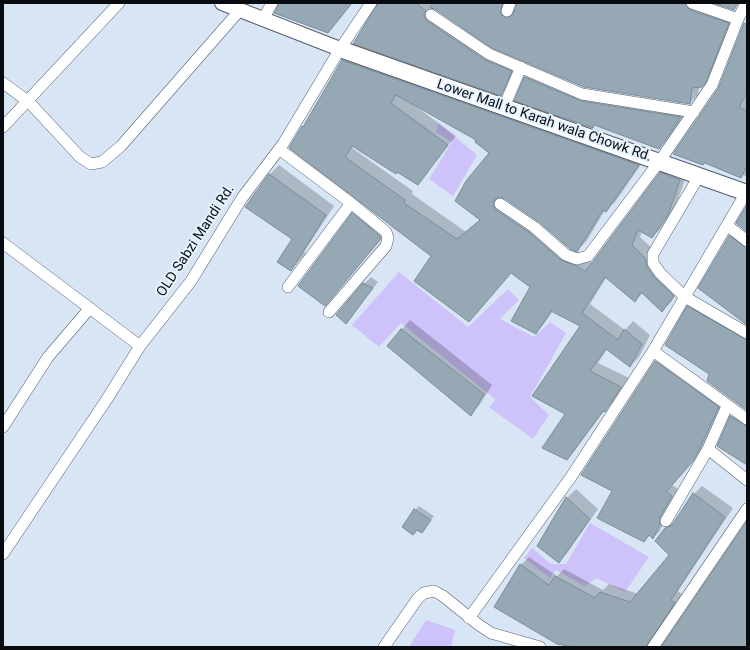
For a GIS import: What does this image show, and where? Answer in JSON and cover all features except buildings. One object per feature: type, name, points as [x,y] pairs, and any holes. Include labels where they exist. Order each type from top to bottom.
[{"type":"main road","name":"Lower Mall to Karah wala Chowk Rd.","points":[[340,49],[747,192]]},
{"type":"street","points":[[3,127],[29,102],[119,3]]},
{"type":"street","points":[[222,3],[340,49]]},
{"type":"street","points":[[263,19],[272,3]]},
{"type":"street","name":"OLD Sabzi Mandi Rd.","points":[[3,554],[107,400],[140,346],[191,281],[242,198],[279,149],[370,3]]},
{"type":"street","points":[[692,3],[738,19]]},
{"type":"street","points":[[500,204],[534,227],[566,255],[577,259],[588,256],[659,162],[712,85],[738,19],[746,3]]},
{"type":"street","points":[[3,83],[29,102],[80,156],[91,164],[102,162],[121,146],[240,10]]},
{"type":"street","points":[[431,15],[490,54],[555,84],[582,94],[694,112]]},
{"type":"street","points":[[504,107],[521,67]]},
{"type":"street","points":[[279,149],[351,202],[386,232],[388,238],[386,246],[329,312]]},
{"type":"street","points":[[699,176],[653,254],[653,263],[660,273],[685,297],[747,333]]},
{"type":"street","points":[[469,618],[571,477],[653,351],[747,192]]},
{"type":"street","points":[[288,287],[351,202]]},
{"type":"street","points":[[728,226],[747,241]]},
{"type":"street","points":[[3,243],[140,346]]},
{"type":"street","points":[[3,427],[48,357],[90,308]]},
{"type":"street","points":[[653,351],[747,419]]},
{"type":"street","points":[[666,521],[708,449],[727,406]]},
{"type":"street","points":[[708,449],[747,480]]},
{"type":"street","points":[[653,647],[747,509]]},
{"type":"street","points":[[384,647],[418,598],[424,592],[434,591],[443,596],[469,618],[491,633],[540,647]]},
{"type":"shaded area","points":[[438,123],[477,155],[453,196],[429,179],[452,142],[436,132]]},
{"type":"shaded area","points":[[399,272],[468,327],[508,289],[519,300],[500,319],[534,337],[550,322],[566,333],[530,397],[549,415],[533,439],[489,407],[496,400],[401,323],[379,347],[352,325]]},
{"type":"shaded area","points":[[590,523],[649,557],[625,592],[596,578],[585,586],[556,570],[550,578],[524,558],[532,548],[551,564],[566,564]]},
{"type":"shaded area","points":[[426,620],[455,630],[451,647],[409,647]]}]
